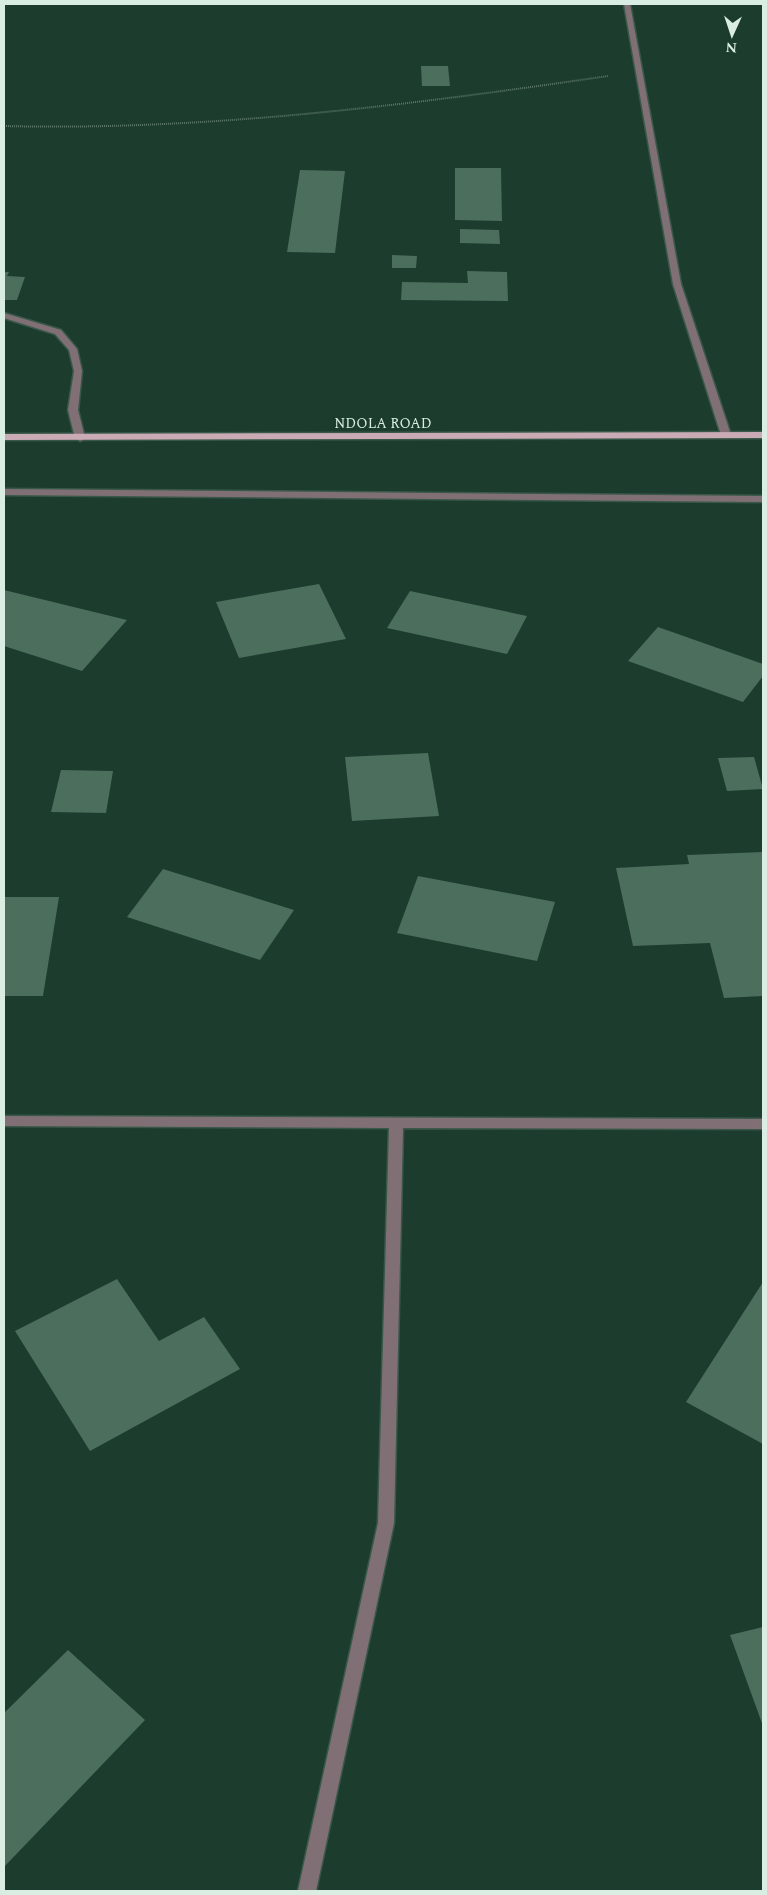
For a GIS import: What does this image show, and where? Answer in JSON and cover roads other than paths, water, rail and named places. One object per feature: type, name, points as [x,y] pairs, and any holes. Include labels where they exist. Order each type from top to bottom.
[{"type":"main road","name":"NDOLA ROAD","points":[[4,437],[763,435]]},
{"type":"street","points":[[626,4],[677,284],[726,435]]},
{"type":"street","points":[[4,315],[58,332],[73,349],[78,371],[73,410],[80,438]]},
{"type":"street","points":[[4,492],[763,499]]},
{"type":"street","points":[[4,1121],[763,1124]]},
{"type":"street","points":[[307,1891],[386,1523],[396,1123]]}]
